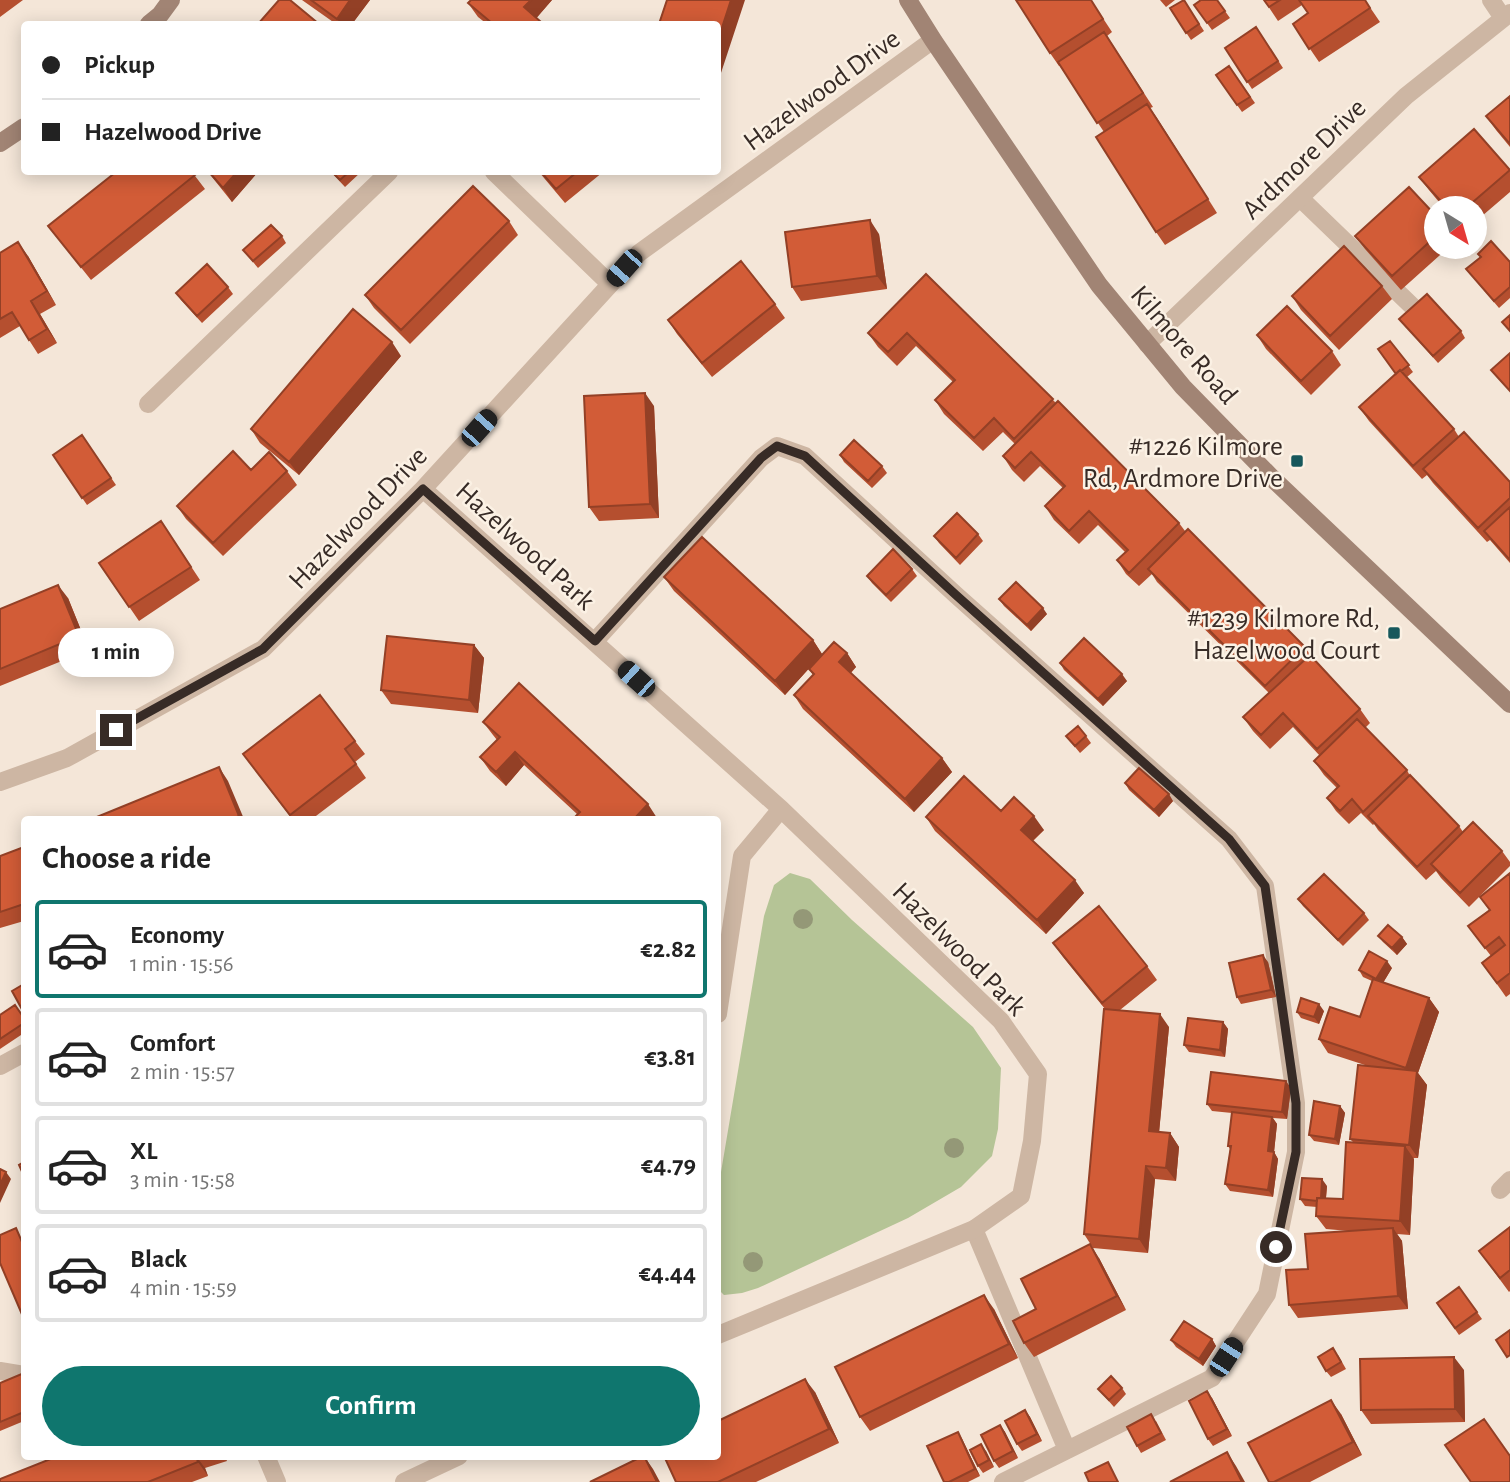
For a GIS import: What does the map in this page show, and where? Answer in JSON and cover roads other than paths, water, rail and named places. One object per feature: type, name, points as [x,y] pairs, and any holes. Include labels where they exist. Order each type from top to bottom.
[{"type":"street","points":[[153,21],[172,0]]},
{"type":"street","name":"Kilmore Road","points":[[908,0],[1099,285],[1183,387],[1272,478],[1510,704]]},
{"type":"street","name":"Ardmore Drive","points":[[1147,344],[1406,96],[1506,15],[1491,0]]},
{"type":"street","name":"Hazelwood Drive","points":[[0,782],[67,758],[263,649],[423,489],[639,253],[933,40]]},
{"type":"street","points":[[0,143],[21,129]]},
{"type":"street","points":[[148,404],[386,175]]},
{"type":"street","points":[[497,175],[610,284]]},
{"type":"street","points":[[1300,198],[1414,308]]},
{"type":"street","points":[[595,641],[761,458],[777,446],[805,456],[1229,839],[1265,886],[1296,1103],[1296,1152],[1267,1294],[1212,1378],[1003,1482]]},
{"type":"street","name":"Hazelwood Park","points":[[423,489],[781,809],[1001,1021],[1038,1074],[1032,1141],[1021,1196],[974,1229],[721,1334]]},
{"type":"street","points":[[721,994],[742,856],[781,809]]},
{"type":"street","points":[[0,1066],[21,1055]]},
{"type":"street","points":[[974,1229],[1067,1450]]},
{"type":"street","points":[[0,1371],[21,1374]]},
{"type":"street","points":[[268,1460],[277,1482]]},
{"type":"street","points":[[404,1482],[451,1460]]},
{"type":"place","name":"#1226 Kilmore Rd, Ardmore Drive","points":[[1297,461]]},
{"type":"place","name":"#1239 Kilmore Rd, Hazelwood Court","points":[[1394,633]]}]
